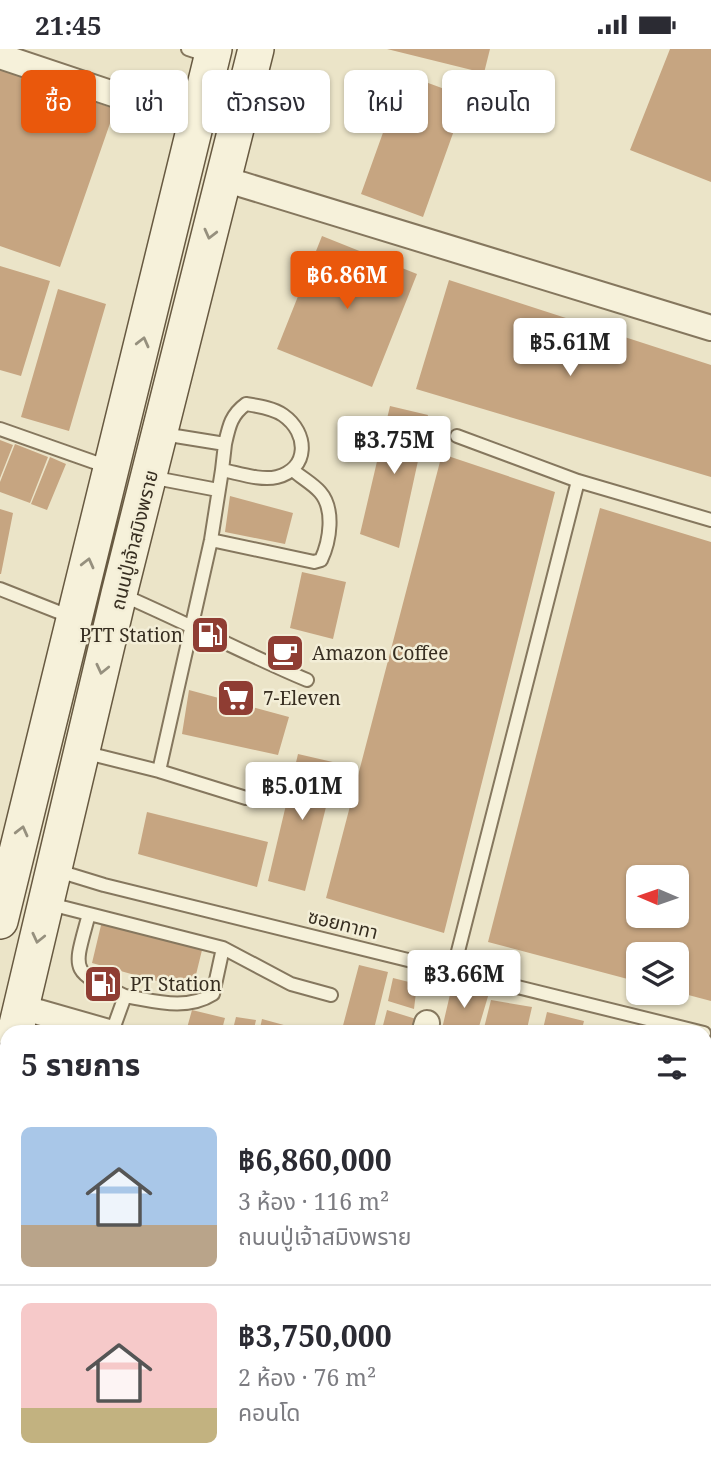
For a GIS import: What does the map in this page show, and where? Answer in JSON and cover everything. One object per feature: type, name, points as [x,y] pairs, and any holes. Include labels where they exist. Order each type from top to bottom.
[{"type":"main road","name":"ถนนปู่เจ้าสมิงพราย","points":[[12,1014],[46,903],[119,594],[256,49]]},
{"type":"main road","name":"ถนนปู่เจ้าสมิงพราย","points":[[0,921],[6,870],[74,619],[197,122],[205,52]]},
{"type":"street","points":[[0,56],[197,122]]},
{"type":"street","points":[[224,179],[711,328]]},
{"type":"street","points":[[111,468],[149,477]]},
{"type":"street","points":[[12,1014],[73,1025]]},
{"type":"lane","points":[[159,771],[211,540],[229,423],[246,404],[265,408],[284,416],[303,440],[303,456],[294,471],[274,478],[222,470]]},
{"type":"lane","points":[[0,429],[111,468]]},
{"type":"lane","points":[[160,434],[225,444]]},
{"type":"lane","points":[[457,436],[578,481],[711,520]]},
{"type":"lane","points":[[211,540],[314,562],[321,560],[326,549],[330,515],[321,493],[294,471]]},
{"type":"lane","points":[[149,477],[218,490]]},
{"type":"lane","points":[[453,971],[578,481]]},
{"type":"lane","points":[[0,589],[74,619]]},
{"type":"lane","points":[[119,594],[190,624],[246,655],[307,680]]},
{"type":"lane","points":[[83,752],[159,771],[246,798]]},
{"type":"lane","name":"ซอยทาทา","points":[[54,870],[104,885],[672,1025]]},
{"type":"lane","points":[[46,903],[223,948],[291,984],[331,995]]},
{"type":"lane","points":[[89,914],[78,954],[79,968],[85,977],[125,996],[158,1002],[200,1003],[213,994],[223,948]]},
{"type":"lane","points":[[115,1025],[125,996]]},
{"type":"building","points":[[387,49],[490,49],[485,70],[472,70]]},
{"type":"building","points":[[670,49],[711,49],[711,182],[630,150]]},
{"type":"building","points":[[0,69],[21,76],[21,133],[96,133],[96,102],[110,107],[110,123],[60,267],[0,246]]},
{"type":"building","points":[[428,83],[442,88],[442,133],[453,133],[423,217],[361,194],[383,133],[428,133]]},
{"type":"building","points":[[322,236],[417,274],[372,387],[277,349]]},
{"type":"building","points":[[0,266],[50,281],[21,376],[0,370]]},
{"type":"building","points":[[449,280],[711,365],[711,477],[416,389]]},
{"type":"building","points":[[58,289],[106,304],[69,431],[21,417]]},
{"type":"building","points":[[390,406],[428,415],[399,548],[360,534]]},
{"type":"building","points":[[0,440],[13,445],[0,478]]},
{"type":"building","points":[[15,444],[48,457],[30,503],[0,492],[0,482]]},
{"type":"building","points":[[442,454],[555,492],[444,933],[326,898]]},
{"type":"building","points":[[50,457],[66,464],[47,510],[31,504]]},
{"type":"building","points":[[230,496],[293,513],[285,544],[225,532]]},
{"type":"building","points":[[600,508],[711,542],[711,1001],[689,995],[689,942],[626,942],[626,979],[488,942]]},
{"type":"building","points":[[0,509],[13,513],[1,574],[0,574]]},
{"type":"building","points":[[302,572],[346,582],[333,639],[290,628]]},
{"type":"building","points":[[189,690],[289,717],[278,755],[182,734]]},
{"type":"building","points":[[298,754],[337,763],[305,891],[268,881]]},
{"type":"building","points":[[147,812],[268,842],[257,887],[138,854]]},
{"type":"building","points":[[102,921],[203,946],[192,991],[92,963]]},
{"type":"building","points":[[359,965],[388,972],[375,1025],[343,1025]]},
{"type":"building","points":[[393,978],[417,984],[414,1009],[388,1001]]},
{"type":"building","points":[[452,986],[489,993],[479,1025],[443,1025]]},
{"type":"building","points":[[491,1000],[532,1007],[528,1025],[485,1025]]},
{"type":"building","points":[[192,1010],[225,1018],[223,1025],[188,1025]]},
{"type":"building","points":[[387,1010],[416,1019],[414,1025],[383,1025]]},
{"type":"building","points":[[547,1012],[584,1021],[583,1025],[544,1025]]},
{"type":"building","points":[[236,1017],[256,1020],[255,1025],[234,1025]]},
{"type":"building","points":[[262,1019],[284,1025],[261,1025]]},
{"type":"place","name":"PTT Station","points":[[210,635]]},
{"type":"place","name":"Amazon Coffee","points":[[285,653]]},
{"type":"place","name":"7-Eleven","points":[[236,698]]},
{"type":"place","name":"PT Station","points":[[103,984]]}]
